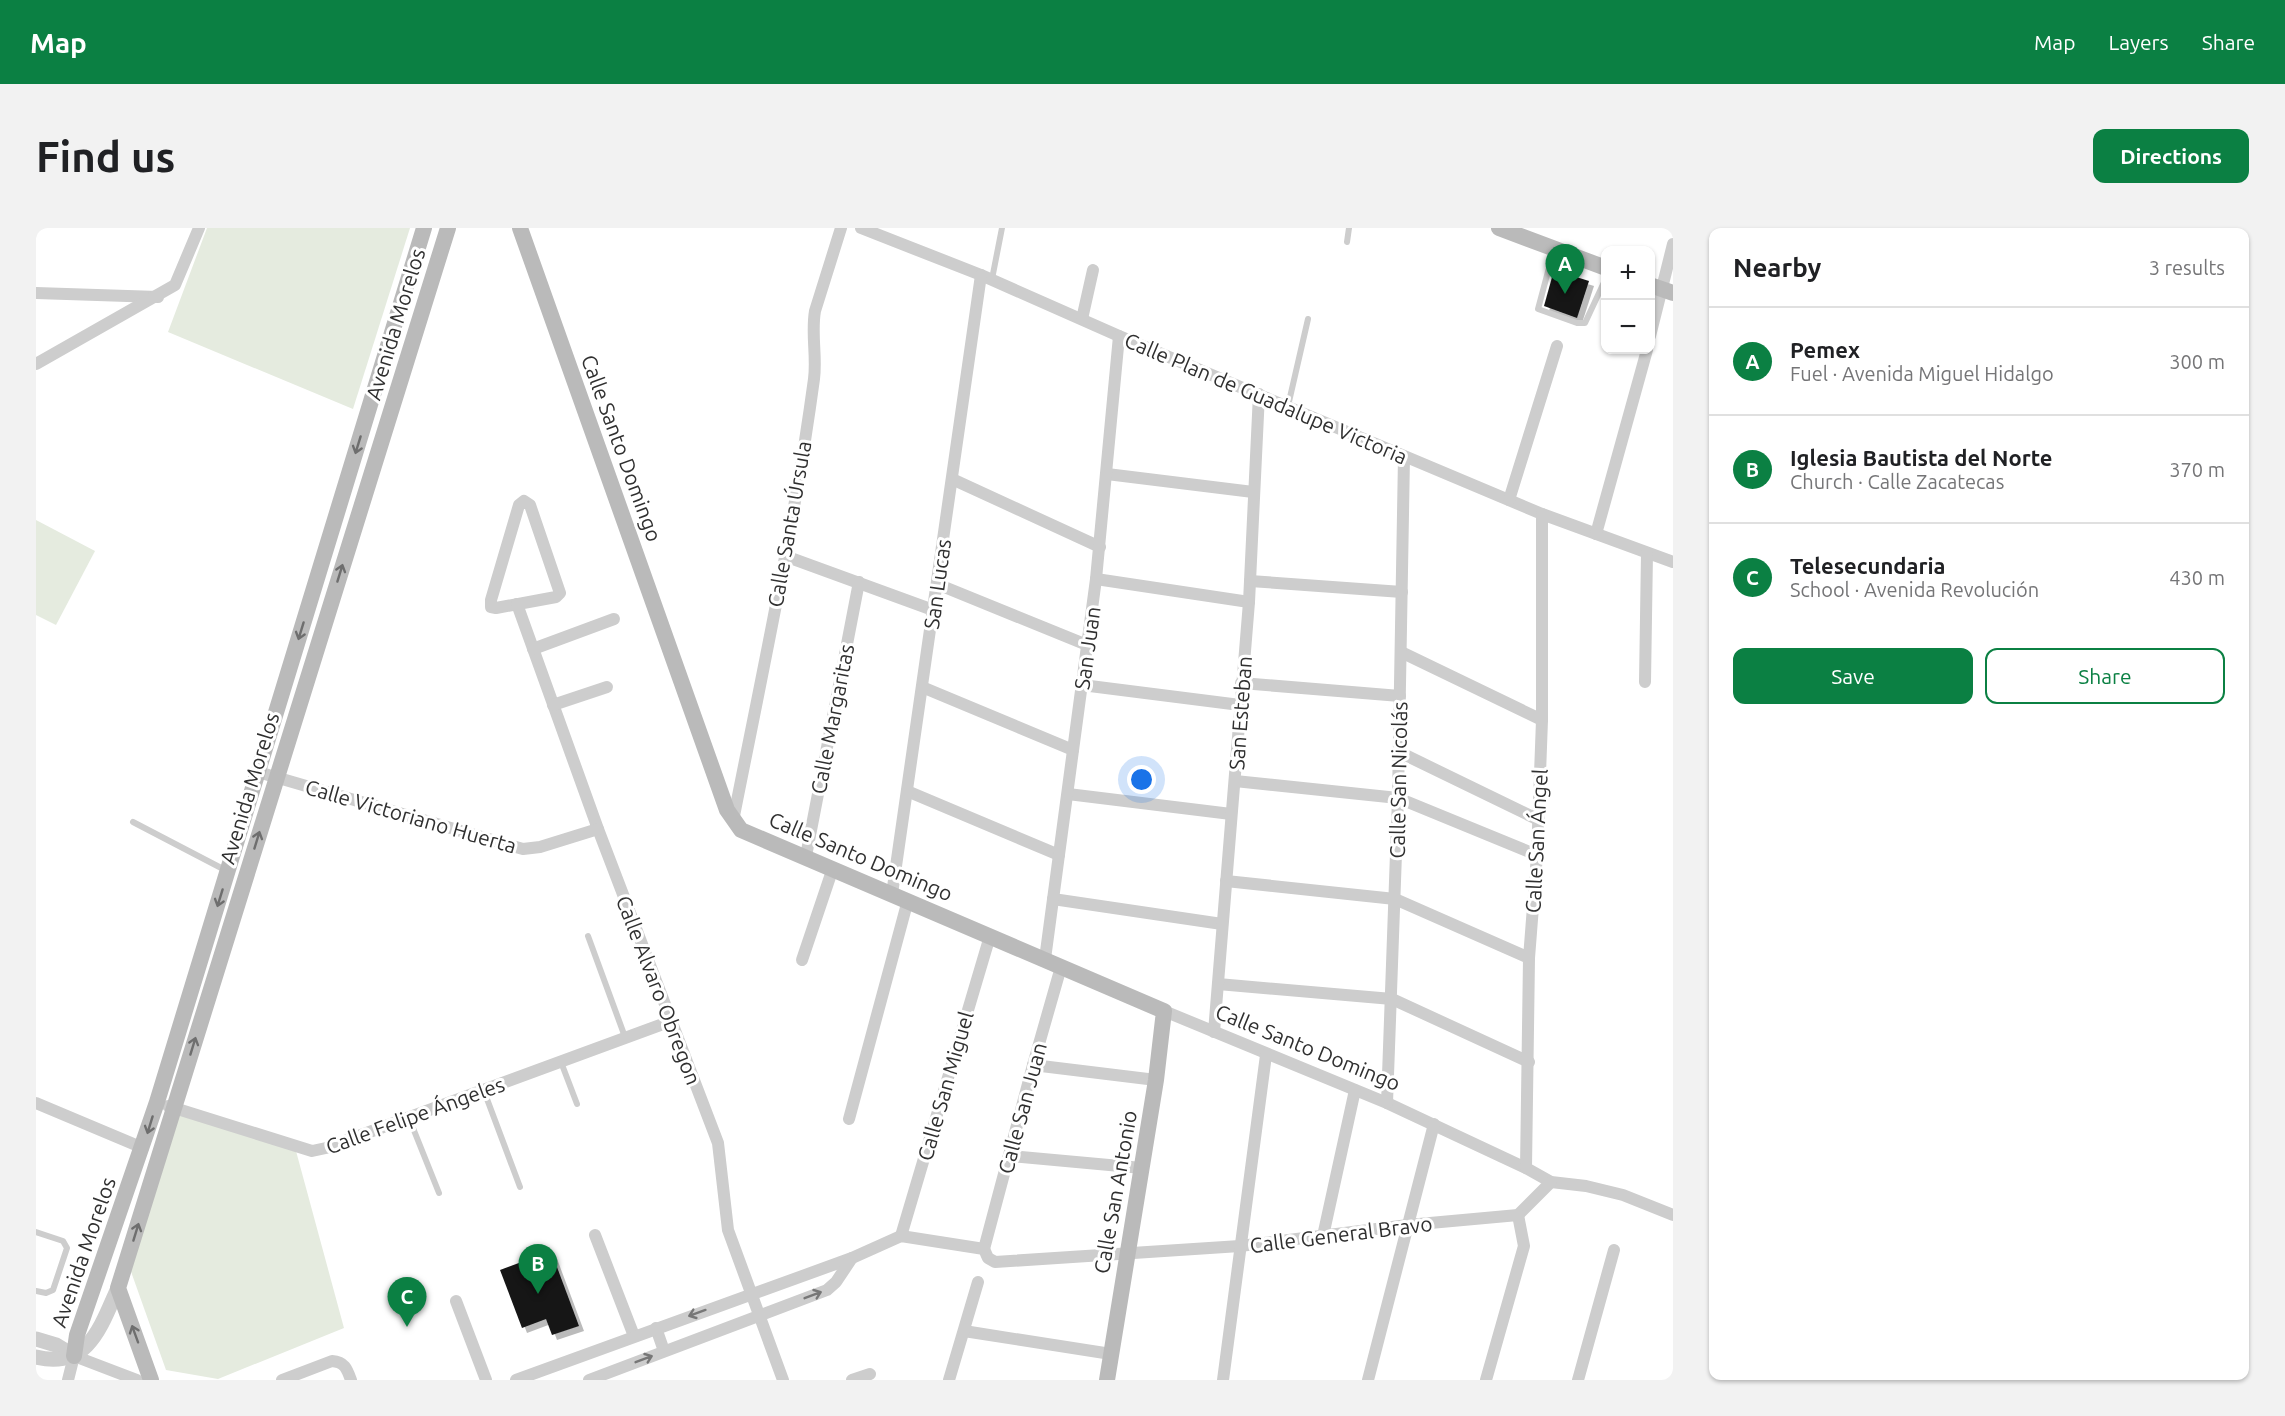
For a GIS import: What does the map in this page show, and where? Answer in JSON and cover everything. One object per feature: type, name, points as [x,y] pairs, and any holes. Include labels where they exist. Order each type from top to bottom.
[{"type":"main road","name":"Avenida Morelos","points":[[74,1356],[77,1335],[157,1102],[424,228]]},
{"type":"main road","name":"Avenida Morelos","points":[[118,1288],[448,228]]},
{"type":"main road","name":"Calle Santo Domingo","points":[[520,228],[727,810],[741,830],[1164,1011]]},
{"type":"main road","points":[[1499,228],[1601,267]]},
{"type":"main road","name":"Calle San Antonio","points":[[1107,1380],[1156,1080],[1164,1011]]},
{"type":"main road","points":[[118,1288],[151,1380]]},
{"type":"street","points":[[36,364],[176,285],[199,228]]},
{"type":"street","name":"Calle Santa Úrsula","points":[[734,821],[785,556],[815,376],[813,324],[815,311],[841,228]]},
{"type":"street","name":"Calle Plan de Guadalupe Victoria","points":[[861,228],[987,277],[1119,336],[1542,514],[1673,562]]},
{"type":"street","points":[[1655,316],[1673,244]]},
{"type":"street","points":[[1082,319],[1093,270]]},
{"type":"street","name":"San Lucas","points":[[892,894],[952,479],[987,277]]},
{"type":"street","points":[[36,293],[158,297]]},
{"type":"street","name":"San Juan","points":[[1045,959],[1100,547],[1119,336]]},
{"type":"street","points":[[1509,500],[1557,346]]},
{"type":"street","points":[[1596,534],[1646,354]]},
{"type":"street","name":"San Esteban","points":[[1214,1032],[1249,602],[1259,394]]},
{"type":"street","points":[[367,414],[388,421]]},
{"type":"street","name":"Calle San Nicolás","points":[[1387,1103],[1398,798],[1404,457]]},
{"type":"street","points":[[1107,474],[1253,492]]},
{"type":"street","points":[[952,479],[1100,547]]},
{"type":"street","points":[[524,501],[530,505],[560,593],[556,597],[517,604],[496,608],[491,607],[491,600],[519,505],[524,501]]},
{"type":"street","name":"Calle San Ángel","points":[[1527,1168],[1529,958],[1539,820],[1542,720],[1542,514]]},
{"type":"street","points":[[1645,682],[1647,553]]},
{"type":"street","points":[[785,556],[933,610]]},
{"type":"street","points":[[1096,579],[1249,602]]},
{"type":"street","points":[[1250,581],[1402,592]]},
{"type":"street","name":"Calle Margaritas","points":[[806,856],[859,582]]},
{"type":"street","points":[[937,584],[1087,645]]},
{"type":"street","name":"Calle Alvaro Obregon","points":[[517,604],[598,829],[718,1143],[728,1230],[783,1380]]},
{"type":"street","points":[[533,650],[614,619]]},
{"type":"street","points":[[1401,652],[1542,720]]},
{"type":"street","points":[[1241,682],[1400,696]]},
{"type":"street","points":[[1082,685],[1240,705]]},
{"type":"street","points":[[553,705],[607,687]]},
{"type":"street","points":[[922,687],[1073,750]]},
{"type":"street","points":[[1399,752],[1539,820]]},
{"type":"street","name":"Calle Victoriano Huerta","points":[[258,772],[523,849],[540,847],[598,829]]},
{"type":"street","points":[[1234,781],[1398,798],[1537,855]]},
{"type":"street","points":[[907,791],[1059,855]]},
{"type":"street","points":[[1068,794],[1231,814]]},
{"type":"street","points":[[802,960],[833,868]]},
{"type":"street","points":[[1226,881],[1395,898],[1529,958]]},
{"type":"street","points":[[1053,899],[1222,924]]},
{"type":"street","points":[[849,1119],[908,900]]},
{"type":"street","name":"Calle San Miguel","points":[[901,1236],[990,936]]},
{"type":"street","name":"Calle San Juan","points":[[984,1249],[1061,967]]},
{"type":"street","points":[[1218,984],[1392,999],[1529,1062]]},
{"type":"street","name":"Calle Santo Domingo","points":[[1164,1011],[1387,1103],[1527,1168],[1551,1182]]},
{"type":"street","name":"Calle Felipe Ángeles","points":[[157,1102],[312,1151],[409,1118],[671,1021]]},
{"type":"street","points":[[1223,1380],[1266,1055]]},
{"type":"street","points":[[1033,1065],[1156,1080]]},
{"type":"street","points":[[1323,1236],[1355,1090]]},
{"type":"street","points":[[36,1103],[142,1148]]},
{"type":"street","points":[[1368,1380],[1434,1124]]},
{"type":"street","points":[[1010,1156],[1142,1168]]},
{"type":"street","points":[[1486,1380],[1524,1246],[1518,1215],[1551,1182],[1586,1186],[1623,1195],[1673,1215]]},
{"type":"street","name":"Calle General Bravo","points":[[984,1249],[991,1262],[1126,1254],[1240,1246],[1408,1225],[1518,1215]]},
{"type":"street","points":[[595,1235],[634,1336]]},
{"type":"street","points":[[516,1380],[852,1258],[901,1236],[984,1249]]},
{"type":"street","points":[[1578,1380],[1614,1250]]},
{"type":"street","points":[[589,1380],[827,1290],[836,1282],[852,1258]]},
{"type":"street","points":[[949,1380],[978,1282]]},
{"type":"street","name":"Avenida Morelos","points":[[74,1356],[94,1340],[118,1288]]},
{"type":"street","points":[[456,1301],[486,1380]]},
{"type":"street","points":[[656,1328],[664,1351]]},
{"type":"street","points":[[964,1331],[1111,1354]]},
{"type":"street","points":[[36,1339],[56,1345],[74,1356],[136,1380]]},
{"type":"street","points":[[36,1357],[48,1360],[74,1356]]},
{"type":"street","points":[[68,1380],[74,1356]]},
{"type":"street","points":[[282,1380],[332,1361],[340,1362],[347,1368],[351,1380]]},
{"type":"street","points":[[852,1380],[870,1374]]},
{"type":"lane","points":[[987,277],[1002,228]]},
{"type":"lane","points":[[1347,242],[1349,228]]},
{"type":"lane","points":[[1554,249],[1538,309],[1577,323],[1585,323],[1601,287]]},
{"type":"lane","points":[[1288,406],[1308,319]]},
{"type":"lane","points":[[133,822],[228,871]]},
{"type":"lane","points":[[588,936],[625,1038]]},
{"type":"lane","points":[[561,1062],[578,1104]]},
{"type":"lane","points":[[483,1091],[520,1187]]},
{"type":"lane","points":[[409,1118],[439,1193]]},
{"type":"lane","points":[[36,1232],[63,1241],[67,1248],[53,1290],[46,1293],[36,1291]]},
{"type":"shaded area","points":[[207,228],[410,228],[353,409],[168,332]]},
{"type":"shaded area","points":[[36,520],[95,551],[56,625],[36,615]]},
{"type":"shaded area","points":[[179,1115],[296,1151],[344,1328],[218,1379],[166,1370],[129,1266]]},
{"type":"building","points":[[1554,270],[1589,281],[1577,318],[1544,306]]},
{"type":"building","points":[[551,1251],[579,1326],[552,1335],[546,1319],[522,1328],[500,1270]]},
{"type":"place","name":"Pemex","points":[[1565,294]]},
{"type":"place","name":"Iglesia Bautista del Norte","points":[[538,1294]]},
{"type":"place","name":"Telesecundaria","points":[[407,1327]]}]
